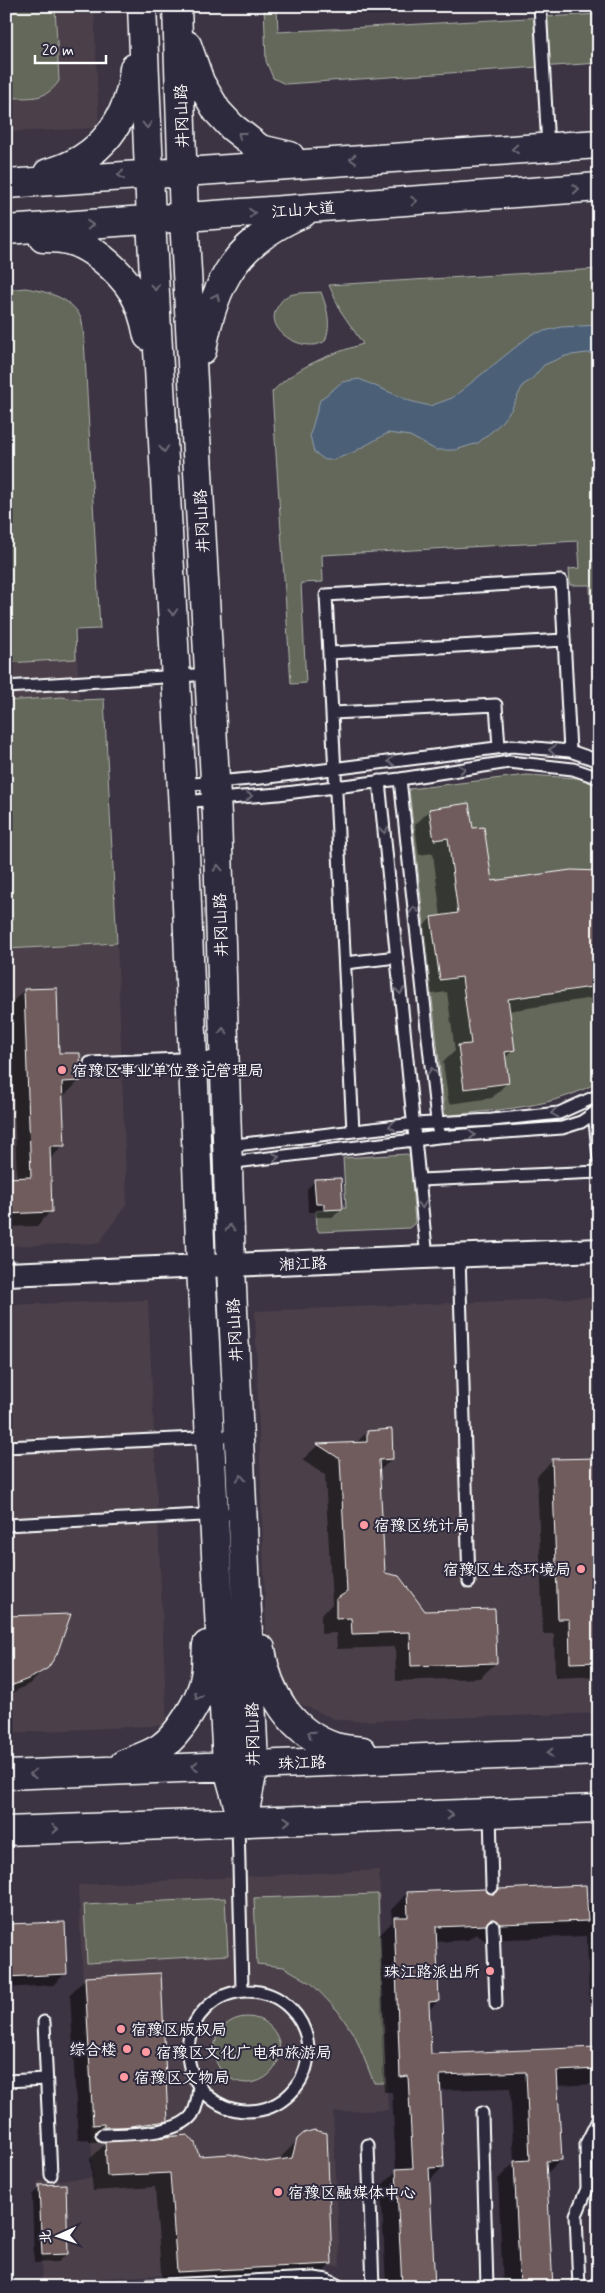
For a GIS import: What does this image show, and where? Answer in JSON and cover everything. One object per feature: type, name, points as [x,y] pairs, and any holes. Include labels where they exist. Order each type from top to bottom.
[{"type":"street","name":"井冈山路","points":[[141,6],[183,793],[201,1267],[227,1765],[241,1823]]},
{"type":"street","points":[[6,183],[63,169],[91,154],[111,135],[125,110],[133,83],[141,6]]},
{"type":"street","name":"井冈山路","points":[[177,12],[184,218],[210,674],[231,1266],[254,1764],[241,1823]]},
{"type":"street","points":[[177,12],[200,82],[217,111],[232,127],[260,149],[319,161]]},
{"type":"street","points":[[6,183],[599,144]]},
{"type":"street","name":"江山大道","points":[[6,230],[599,187]]},
{"type":"street","points":[[194,395],[208,317],[232,264],[250,243],[282,222],[314,208]]},
{"type":"street","points":[[6,237],[64,239],[91,250],[114,269],[133,292],[144,316],[161,398]]},
{"type":"street","name":"湘江路","points":[[6,1274],[599,1250]]},
{"type":"street","points":[[243,1519],[262,1656],[269,1683],[279,1704],[296,1723],[319,1739],[335,1747],[408,1758]]},
{"type":"street","points":[[106,1771],[146,1756],[162,1747],[185,1722],[198,1696],[205,1678],[215,1520]]},
{"type":"street","name":"珠江路","points":[[6,1775],[599,1751]]},
{"type":"street","points":[[6,1831],[599,1809]]},
{"type":"lane","points":[[540,6],[548,147]]},
{"type":"lane","points":[[353,1131],[326,595],[560,581],[570,751]]},
{"type":"lane","points":[[330,653],[564,640]]},
{"type":"lane","points":[[6,687],[210,674]]},
{"type":"lane","points":[[333,713],[496,705],[499,747]]},
{"type":"lane","points":[[183,793],[215,791],[336,768],[512,746],[570,751],[599,762]]},
{"type":"lane","points":[[183,793],[337,786],[400,779],[509,762],[573,769],[599,778]]},
{"type":"lane","points":[[400,779],[438,1137]]},
{"type":"lane","points":[[379,781],[427,1258]]},
{"type":"lane","points":[[345,963],[397,957]]},
{"type":"lane","points":[[90,1063],[224,1057]]},
{"type":"lane","points":[[227,1155],[353,1131],[414,1124],[559,1113],[599,1095]]},
{"type":"lane","points":[[227,1155],[562,1128],[580,1122],[596,1111]]},
{"type":"lane","points":[[596,1111],[599,1158]]},
{"type":"lane","points":[[419,1180],[599,1172]]},
{"type":"lane","points":[[459,1256],[469,1582]]},
{"type":"lane","points":[[6,1447],[239,1436]]},
{"type":"lane","points":[[6,1525],[243,1519]]},
{"type":"lane","points":[[490,1813],[492,1887]]},
{"type":"lane","points":[[241,1823],[242,1990]]},
{"type":"lane","points":[[493,1926],[496,2004]]},
{"type":"lane","points":[[242,1990],[262,1992],[280,1999],[294,2012],[304,2028],[309,2048],[306,2067],[302,2076],[298,2084],[285,2099],[268,2108],[249,2111],[230,2108],[212,2099],[199,2085],[191,2069],[188,2051],[191,2034],[198,2018],[210,2004],[225,1995],[242,1990]]},
{"type":"lane","points":[[44,2022],[51,2175]]},
{"type":"lane","points":[[6,2081],[46,2079]]},
{"type":"lane","points":[[102,2136],[142,2133],[176,2125],[190,2117],[197,2106],[199,2085]]},
{"type":"lane","points":[[482,2113],[487,2287]]},
{"type":"lane","points":[[579,2287],[576,2215],[587,2189],[586,2144],[599,2118]]},
{"type":"lane","points":[[368,2145],[373,2287]]},
{"type":"lane","points":[[120,2287],[327,2280],[341,2287]]},
{"type":"shaded area","points":[[6,6],[94,6],[99,128],[6,132]]},
{"type":"shaded area","points":[[6,6],[55,6],[59,81],[54,88],[42,95],[29,98],[6,98]]},
{"type":"shaded area","points":[[264,6],[277,6],[278,32],[599,14],[599,63],[285,84],[273,78],[266,61]]},
{"type":"shaded area","points":[[599,269],[599,746],[596,744],[590,585],[570,585],[569,569],[580,568],[578,541],[322,555],[323,582],[301,583],[306,683],[291,684],[272,392],[292,375],[314,362],[363,344],[340,310],[329,285]]},
{"type":"shaded area","points":[[25,288],[57,296],[71,305],[82,320],[100,629],[75,630],[76,659],[6,663],[6,290]]},
{"type":"shaded area","points":[[321,292],[327,310],[328,322],[325,341],[307,345],[288,338],[275,324],[274,315],[283,299],[294,294]]},
{"type":"shaded area","points":[[64,385],[91,945],[117,943],[127,1203],[99,1243],[6,1246],[6,388]]},
{"type":"shaded area","points":[[62,697],[79,700],[104,699],[117,943],[6,949],[6,701]]},
{"type":"shaded area","points":[[527,775],[578,778],[599,786],[599,1081],[582,1090],[544,1103],[445,1116],[409,789]]},
{"type":"shaded area","points":[[407,1154],[410,1156],[415,1223],[409,1228],[319,1232],[316,1211],[346,1208],[343,1158]]},
{"type":"shaded area","name":"宿豫区统计局","points":[[599,1297],[599,1713],[355,1721],[334,1719],[299,1703],[283,1690],[267,1659],[255,1311]]},
{"type":"shaded area","points":[[148,1300],[167,1725],[6,1733],[6,1305]]},
{"type":"shaded area","points":[[379,1870],[388,2110],[333,2112],[340,2266],[42,2281],[38,2181],[93,2178],[78,1885]]},
{"type":"shaded area","points":[[378,1894],[385,2083],[374,2083],[356,2038],[338,2011],[311,1983],[284,1967],[257,1964],[254,1898]]},
{"type":"shaded area","points":[[225,1898],[228,1955],[87,1963],[84,1905]]},
{"type":"shaded area","points":[[247,2017],[260,2020],[270,2027],[277,2037],[280,2050],[277,2063],[270,2073],[260,2080],[247,2083],[234,2080],[224,2073],[217,2063],[214,2050],[217,2037],[224,2027],[234,2020]]},
{"type":"water","points":[[599,325],[599,354],[586,353],[565,356],[544,365],[531,380],[523,385],[511,410],[498,426],[478,443],[455,450],[436,450],[410,436],[388,433],[352,453],[333,460],[325,460],[314,452],[310,435],[320,400],[342,382],[359,379],[410,401],[430,406],[452,398],[532,334],[561,327]]},
{"type":"building","points":[[469,803],[473,828],[484,827],[492,881],[571,870],[599,871],[599,986],[508,999],[515,1050],[505,1052],[509,1083],[464,1089],[458,1045],[471,1044],[462,977],[440,980],[431,917],[458,913],[448,838],[434,840],[429,809]]},
{"type":"building","points":[[57,988],[59,1053],[80,1053],[81,1081],[62,1082],[65,1146],[50,1146],[52,1212],[6,1214],[6,1178],[31,1177],[24,989]]},
{"type":"building","points":[[341,1178],[343,1209],[324,1210],[324,1204],[316,1204],[314,1179]]},
{"type":"building","points":[[392,1429],[393,1459],[379,1460],[385,1573],[399,1576],[425,1611],[495,1609],[497,1663],[411,1666],[410,1632],[352,1634],[351,1618],[336,1619],[336,1599],[347,1592],[340,1459],[317,1444],[367,1442],[367,1431]]},
{"type":"building","points":[[599,1458],[599,1662],[570,1663],[569,1619],[558,1619],[552,1459]]},
{"type":"building","points":[[71,1614],[57,1654],[48,1668],[33,1677],[6,1688],[6,1616]]},
{"type":"building","points":[[586,1885],[588,1921],[500,1924],[493,1919],[489,1920],[486,1925],[436,1927],[439,2001],[429,2002],[431,2054],[597,2047],[598,2069],[557,2071],[562,2160],[546,2161],[553,2287],[520,2287],[514,2161],[530,2160],[526,2072],[440,2075],[444,2167],[429,2168],[435,2287],[402,2287],[396,2169],[413,2168],[408,2076],[400,2077],[394,1917],[408,1917],[407,1892],[485,1889],[488,1893],[493,1894],[499,1889]]},
{"type":"building","points":[[65,1922],[67,1974],[6,1977],[6,1924]]},
{"type":"building","name":"综合楼","points":[[161,1973],[168,2121],[123,2127],[104,2127],[104,2124],[93,2125],[85,1977]]},
{"type":"building","points":[[314,2130],[327,2133],[332,2264],[177,2272],[170,2173],[107,2176],[105,2142],[188,2135],[195,2143],[199,2156],[230,2154],[266,2162],[292,2158],[297,2139],[304,2133]]},
{"type":"building","points":[[66,2184],[68,2254],[42,2255],[39,2185]]},
{"type":"place","name":"宿豫区事业单位登记管理局","points":[[62,1070]]},
{"type":"place","name":"宿豫区统计局","points":[[364,1525]]},
{"type":"place","name":"宿豫区生态环境局","points":[[581,1569]]},
{"type":"place","name":"珠江路派出所","points":[[490,1971]]},
{"type":"place","name":"宿豫区版权局","points":[[121,2029]]},
{"type":"place","name":"综合楼","points":[[127,2049]]},
{"type":"place","name":"宿豫区文化广电和旅游局","points":[[146,2052]]},
{"type":"place","name":"宿豫区文物局","points":[[124,2077]]},
{"type":"place","name":"宿豫区融媒体中心","points":[[278,2192]]}]
